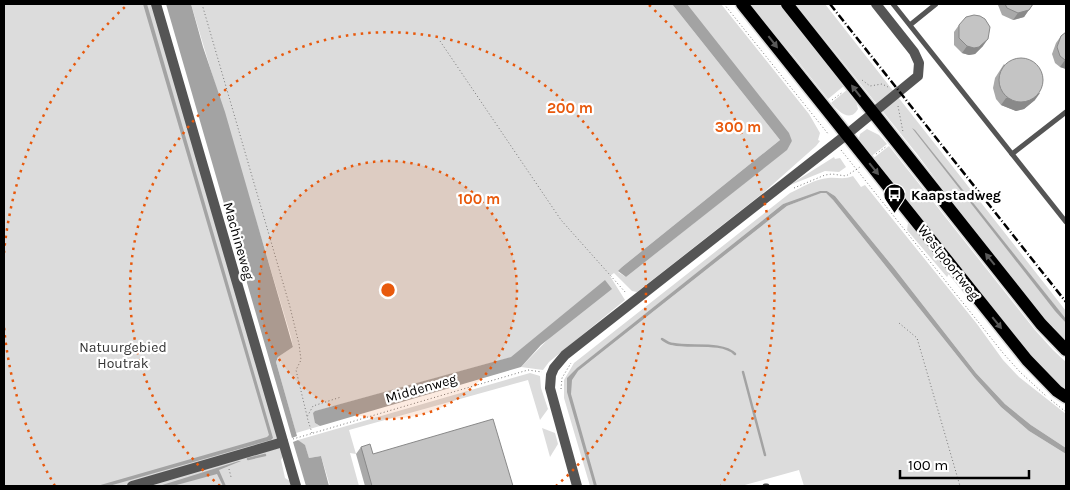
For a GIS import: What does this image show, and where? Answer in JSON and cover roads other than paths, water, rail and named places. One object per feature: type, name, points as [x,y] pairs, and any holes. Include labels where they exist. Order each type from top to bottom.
[{"type":"main road","name":"Westpoortweg","points":[[742,4],[1027,360],[1057,391],[1066,397]]},
{"type":"main road","points":[[786,4],[1041,324],[1066,350]]},
{"type":"street","name":"Machineweg","points":[[156,4],[285,442],[296,486]]},
{"type":"street","points":[[577,486],[550,392],[551,375],[556,365],[565,355],[846,135],[918,76],[919,63],[914,52],[876,4]]},
{"type":"street","points":[[132,486],[285,442]]},
{"type":"lane","points":[[893,4],[1066,222]]},
{"type":"lane","points":[[910,25],[936,4]]},
{"type":"lane","points":[[1012,154],[1066,112]]},
{"type":"waterway","points":[[662,339],[680,345],[714,346],[729,350],[735,354]]},
{"type":"waterway","points":[[743,372],[765,455]]},
{"type":"waterway","points":[[248,459],[265,455]]},
{"type":"railway","points":[[830,4],[1066,302]]},
{"type":"place","name":"Kaapstadweg","points":[[895,214]]},
{"type":"park label","name":"Natuurgebied Houtrak","points":[[123,356]]}]
